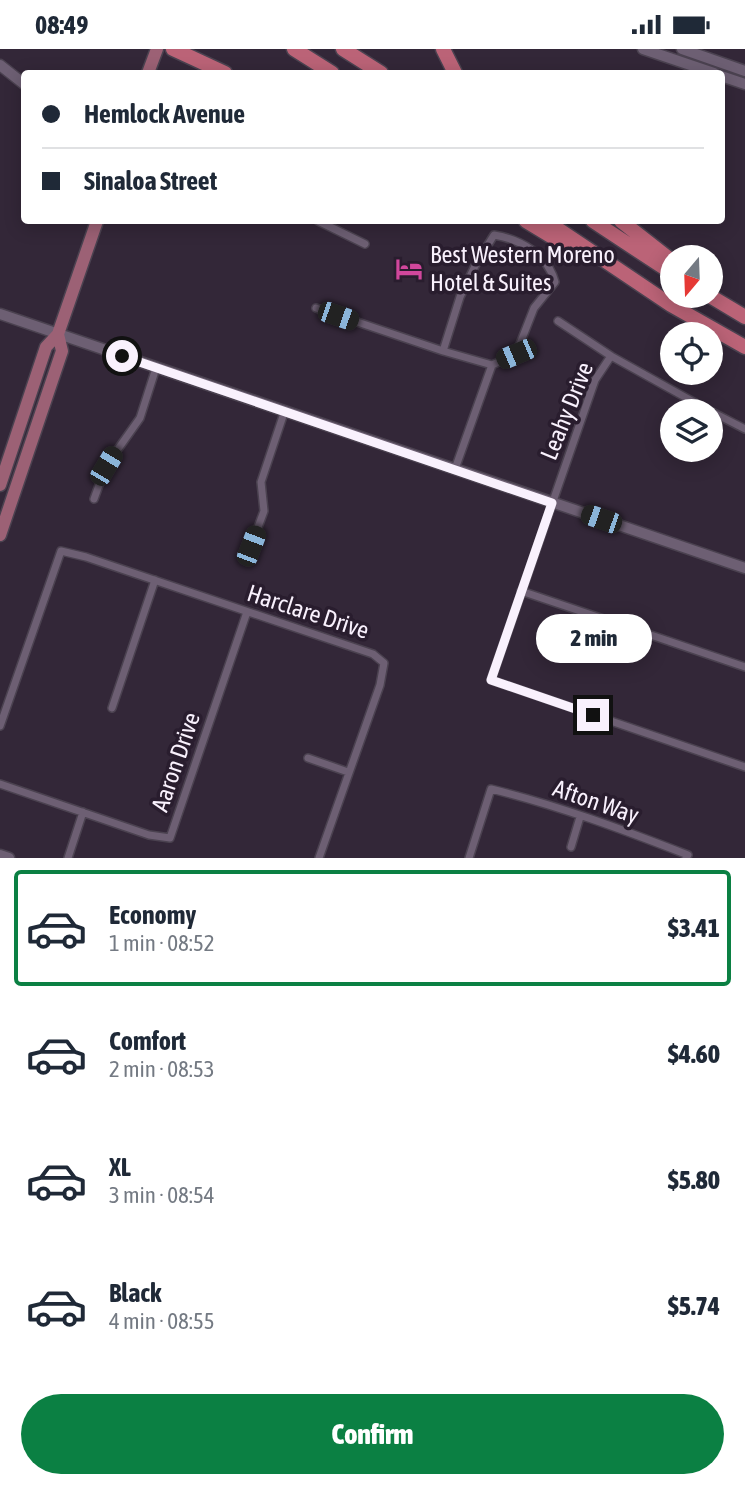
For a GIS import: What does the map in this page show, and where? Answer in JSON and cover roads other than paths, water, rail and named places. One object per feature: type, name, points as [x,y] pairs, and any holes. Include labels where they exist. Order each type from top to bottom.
[{"type":"highway","points":[[173,49],[218,70]]},
{"type":"highway","points":[[293,49],[327,70]]},
{"type":"highway","points":[[343,49],[376,70]]},
{"type":"highway","points":[[443,49],[454,70]]},
{"type":"highway","points":[[531,224],[660,299]]},
{"type":"highway","points":[[550,224],[660,298]]},
{"type":"highway","points":[[598,224],[660,265]]},
{"type":"highway","points":[[625,224],[660,252]]},
{"type":"highway","points":[[723,297],[745,311]]},
{"type":"highway","points":[[723,304],[745,317]]},
{"type":"highway","points":[[676,308],[745,347]]},
{"type":"main road","points":[[149,70],[157,49]]},
{"type":"main road","points":[[0,485],[46,347],[58,334],[96,224]]},
{"type":"main road","points":[[0,535],[62,351],[58,334]]},
{"type":"street","points":[[643,49],[705,70]]},
{"type":"street","points":[[681,49],[745,71]]},
{"type":"street","points":[[0,65],[21,82]]},
{"type":"street","points":[[725,77],[745,84]]},
{"type":"street","points":[[324,224],[365,244]]},
{"type":"street","points":[[316,308],[443,351],[492,365],[516,354],[534,308],[555,282],[551,267],[541,257],[510,237],[494,235],[460,297],[443,351]]},
{"type":"street","points":[[0,314],[745,568]]},
{"type":"street","points":[[558,321],[611,356],[687,399]]},
{"type":"street","name":"Leahy Drive","points":[[611,356],[595,380],[491,680],[745,767]]},
{"type":"street","points":[[455,469],[492,365]]},
{"type":"street","points":[[94,499],[106,466],[118,446],[132,433],[140,418],[156,368]]},
{"type":"street","points":[[251,546],[264,511],[261,482],[285,411]]},
{"type":"street","points":[[723,418],[745,429]]},
{"type":"street","name":"Harclare Drive","points":[[0,726],[61,551],[373,654],[384,663],[380,685],[319,858]]},
{"type":"street","points":[[112,708],[155,580]]},
{"type":"street","points":[[522,591],[745,667]]},
{"type":"street","name":"Aaron Drive","points":[[83,812],[149,835],[170,838],[247,612]]},
{"type":"street","points":[[308,758],[348,772]]},
{"type":"street","points":[[0,784],[83,812],[68,858]]},
{"type":"street","name":"Afton Way","points":[[469,858],[491,789],[522,797],[687,856]]},
{"type":"street","points":[[571,847],[580,817]]},
{"type":"street","points":[[0,855],[9,858]]},
{"type":"place","name":"Best Western Moreno Hotel & Suites","points":[[409,269]]}]
